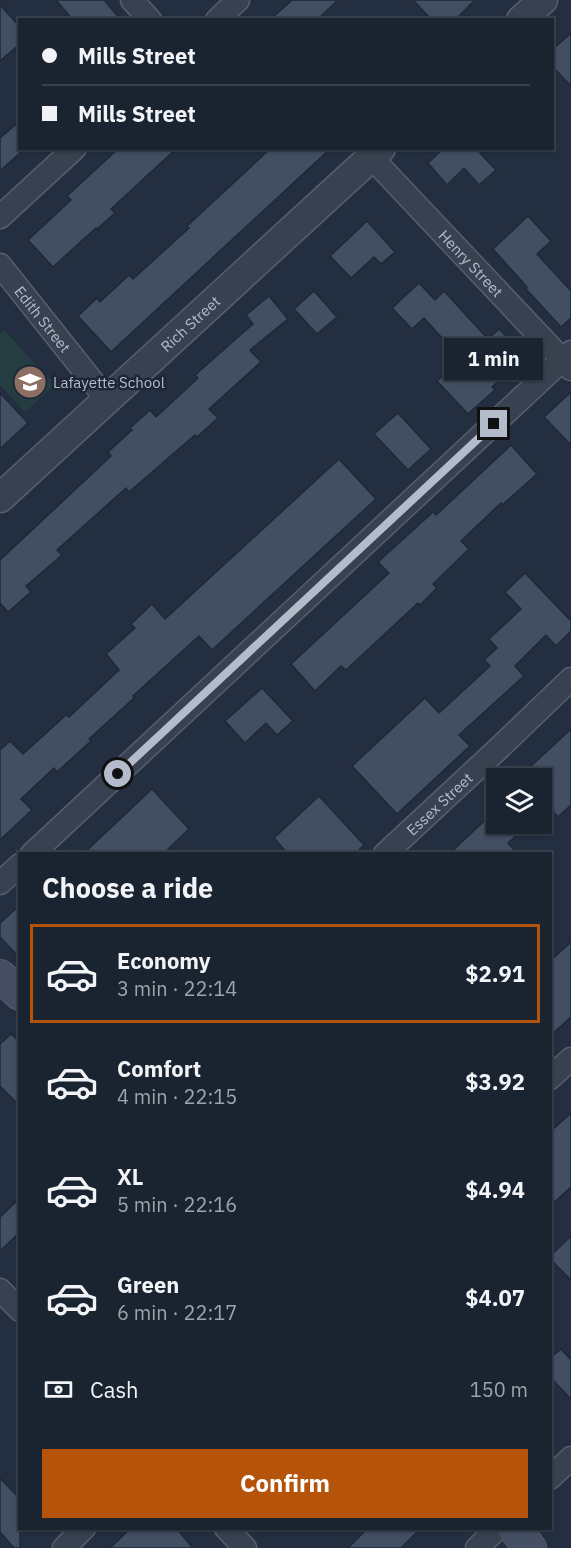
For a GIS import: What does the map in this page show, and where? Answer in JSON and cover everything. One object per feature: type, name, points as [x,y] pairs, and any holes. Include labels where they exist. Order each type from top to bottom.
[{"type":"main road","points":[[0,976],[18,992]]},
{"type":"main road","points":[[516,1530],[530,1548]]},
{"type":"street","points":[[132,0],[148,18]]},
{"type":"street","points":[[219,18],[238,0]]},
{"type":"street","points":[[523,18],[543,0]]},
{"type":"street","points":[[0,217],[73,150]]},
{"type":"street","name":"Henry Street","points":[[376,153],[568,360]]},
{"type":"street","name":"Rich Street","points":[[0,498],[376,153]]},
{"type":"street","name":"Edith Street","points":[[0,265],[108,400]]},
{"type":"street","points":[[34,852],[568,360]]},
{"type":"street","name":"Essex Street","points":[[387,852],[571,679]]},
{"type":"street","points":[[0,883],[18,867]]},
{"type":"street","points":[[552,1076],[571,1059]]},
{"type":"street","points":[[0,1290],[18,1308]]},
{"type":"street","points":[[552,1476],[571,1458]]},
{"type":"street","points":[[64,1548],[82,1530]]},
{"type":"street","points":[[228,1530],[245,1548]]},
{"type":"street","points":[[477,1548],[496,1530]]},
{"type":"green space","points":[[4,330],[55,385],[25,412],[0,385],[0,334]]},
{"type":"building","points":[[56,0],[104,0],[119,18],[71,18]]},
{"type":"building","points":[[292,0],[338,0],[319,18],[272,18]]},
{"type":"building","points":[[413,0],[475,0],[457,18],[430,18]]},
{"type":"building","points":[[0,5],[18,25],[18,46],[0,61]]},
{"type":"building","points":[[571,33],[571,86],[554,68],[554,48]]},
{"type":"building","points":[[18,123],[20,153],[0,171],[0,138]]},
{"type":"building","points":[[117,150],[175,150],[111,209],[115,213],[53,267],[28,240],[71,200],[67,196]]},
{"type":"building","points":[[269,150],[329,150],[111,352],[78,316],[97,298],[100,302],[129,275],[133,279],[189,228],[187,226]]},
{"type":"building","points":[[442,150],[483,150],[480,153],[496,170],[479,185],[464,168],[447,185],[428,163]]},
{"type":"building","points":[[528,216],[551,241],[537,254],[571,291],[571,318],[561,327],[493,249]]},
{"type":"building","points":[[367,221],[395,252],[381,264],[374,257],[351,278],[330,256]]},
{"type":"building","points":[[419,283],[435,300],[444,291],[488,339],[499,329],[525,356],[492,387],[495,390],[468,414],[437,381],[461,359],[424,318],[412,329],[392,308]]},
{"type":"building","points":[[314,291],[337,317],[317,334],[294,309]]},
{"type":"building","points":[[269,296],[288,319],[250,350],[261,362],[209,409],[218,418],[129,492],[126,488],[57,550],[62,555],[26,586],[31,592],[8,612],[0,603],[0,560],[111,456],[108,452],[132,430],[130,428],[150,410],[156,417],[198,378],[195,375],[253,324],[246,315]]},
{"type":"building","points":[[571,392],[571,445],[544,417]]},
{"type":"building","points":[[0,393],[28,423],[0,449]]},
{"type":"building","points":[[398,413],[431,449],[408,470],[374,434]]},
{"type":"building","points":[[511,445],[537,474],[502,505],[501,503],[461,541],[469,549],[433,584],[437,588],[420,605],[418,603],[346,670],[341,666],[315,691],[291,664],[389,573],[378,562],[433,512],[436,515]]},
{"type":"building","points":[[339,459],[376,499],[212,650],[199,636],[133,696],[134,698],[89,739],[91,741],[57,772],[54,768],[21,799],[32,810],[0,840],[0,750],[10,741],[23,754],[66,715],[69,717],[119,670],[106,654],[135,628],[131,624],[152,604],[165,619]]},
{"type":"building","points":[[525,573],[571,621],[571,631],[556,646],[546,635],[515,666],[524,676],[459,735],[470,746],[397,814],[352,766],[425,698],[439,713],[490,666],[484,660],[497,648],[489,639],[521,609],[505,592]]},
{"type":"building","points":[[262,688],[293,721],[277,735],[266,723],[245,743],[225,721]]},
{"type":"building","points":[[571,729],[571,805],[558,817],[552,810],[552,768],[529,768]]},
{"type":"building","points":[[152,789],[189,829],[165,852],[85,852]]},
{"type":"building","points":[[319,796],[364,845],[357,852],[286,852],[274,838]]},
{"type":"building","points":[[486,819],[486,834],[518,834],[508,843],[516,852],[451,852]]},
{"type":"building","points":[[18,907],[18,956],[0,937],[0,923]]},
{"type":"building","points":[[571,942],[571,1017],[552,1034],[552,959]]},
{"type":"building","points":[[11,1034],[18,1040],[18,1104],[0,1086],[0,1044]]},
{"type":"building","points":[[571,1113],[571,1187],[552,1204],[552,1130]]},
{"type":"building","points":[[18,1200],[18,1234],[0,1251],[0,1217]]},
{"type":"building","points":[[571,1236],[571,1280],[552,1261],[552,1254]]},
{"type":"building","points":[[561,1349],[571,1360],[571,1399],[552,1379],[552,1356]]},
{"type":"building","points":[[0,1478],[18,1497],[20,1548],[14,1548],[0,1532]]},
{"type":"building","points":[[129,1530],[178,1530],[193,1548],[110,1548]]},
{"type":"building","points":[[366,1530],[419,1530],[401,1548],[348,1548]]},
{"type":"place","name":"Lafayette School","points":[[30,382]]},
{"type":"route","points":[[118,774],[494,424]]}]
